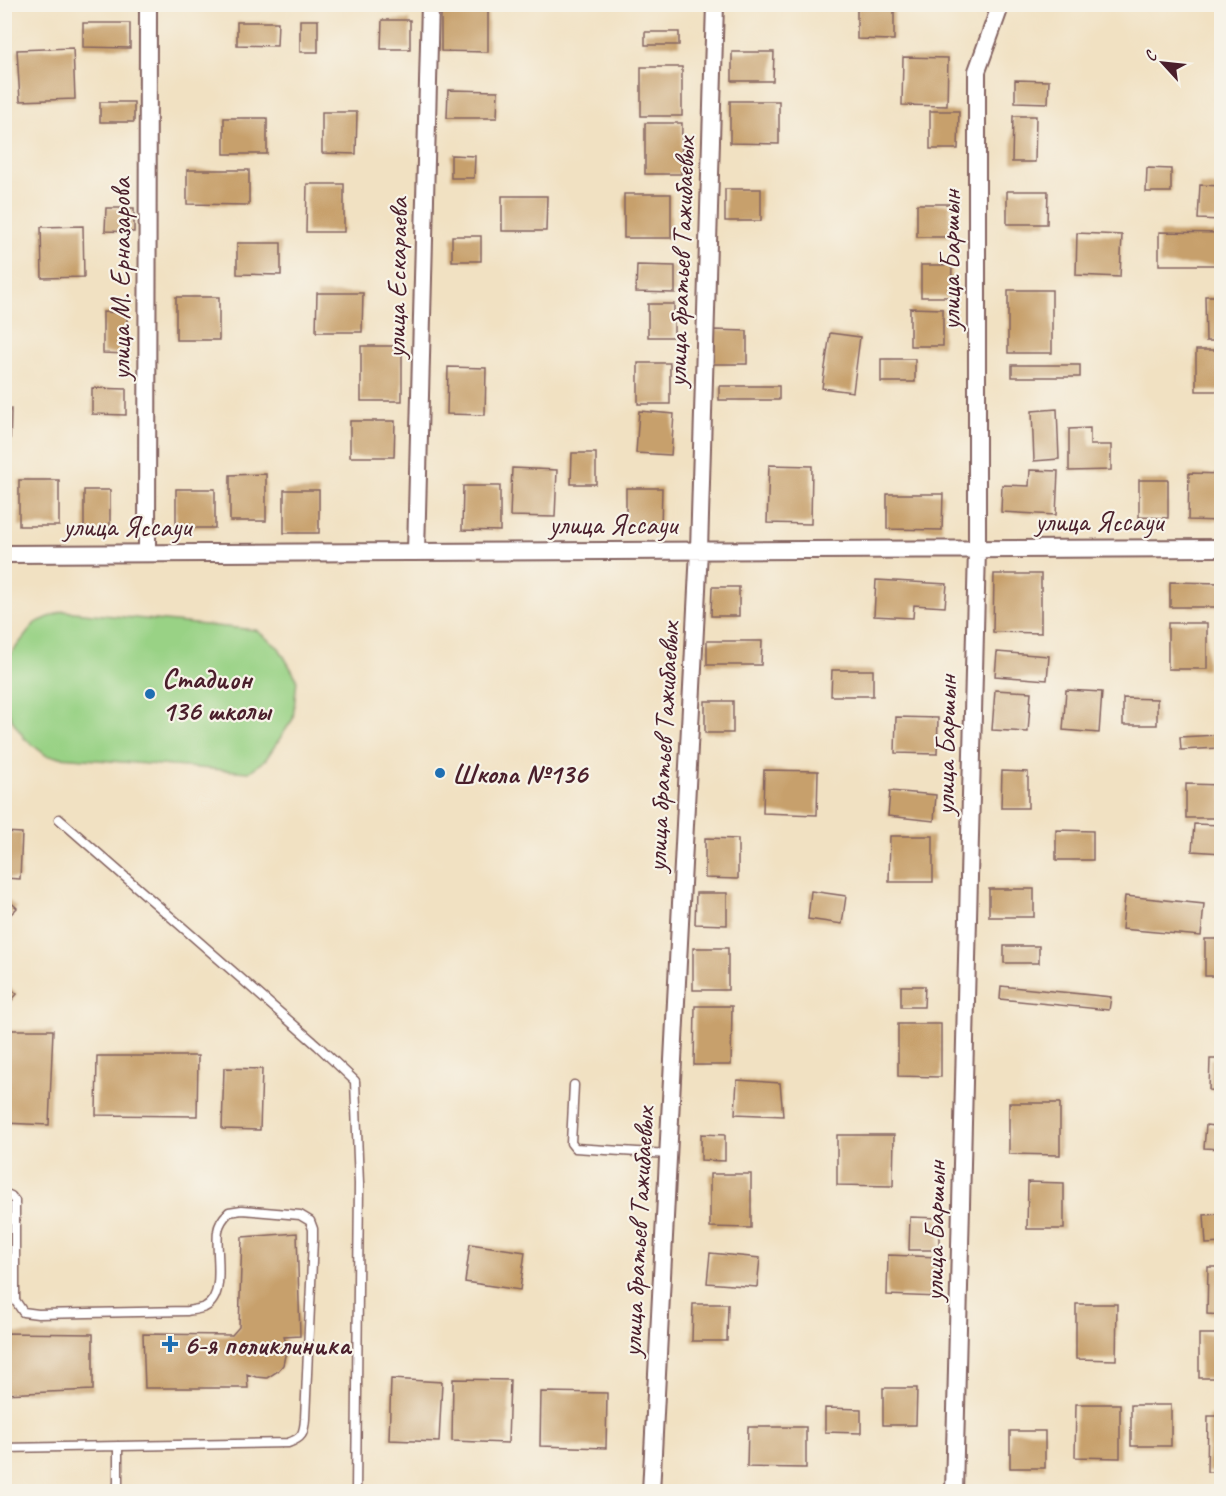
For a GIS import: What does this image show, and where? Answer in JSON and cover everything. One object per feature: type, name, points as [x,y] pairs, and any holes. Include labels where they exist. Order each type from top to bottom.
[{"type":"street","name":"улица М. Ерназарова","points":[[147,553],[148,4]]},
{"type":"street","name":"улица Ескараева","points":[[416,552],[430,4]]},
{"type":"street","name":"улица братьев Тажибаевых","points":[[651,1491],[699,550],[715,4]]},
{"type":"street","name":"улица Баршын","points":[[954,1491],[977,549],[977,71],[1001,4]]},
{"type":"street","name":"улица Яссауи","points":[[4,554],[1221,548]]},
{"type":"lane","points":[[59,819],[355,1081],[359,1184],[356,1491]]},
{"type":"lane","points":[[574,1085],[571,1143],[575,1148],[668,1154]]},
{"type":"lane","points":[[4,1193],[15,1201],[15,1300],[23,1312],[38,1314],[187,1311],[207,1306],[216,1294],[218,1283],[218,1231],[222,1219],[229,1212],[242,1210],[300,1215],[310,1221],[313,1229],[306,1419],[304,1432],[298,1440],[288,1443],[4,1448]]},
{"type":"lane","points":[[116,1491],[118,1446]]},
{"type":"green space","name":"Стадион 136 школы","points":[[63,611],[256,630],[279,648],[297,679],[293,719],[266,759],[249,772],[47,756],[25,739],[12,720],[5,701],[5,686],[10,655],[35,623]]},
{"type":"building","points":[[441,4],[488,4],[488,52],[441,51]]},
{"type":"building","points":[[857,7],[894,7],[894,40],[857,39]]},
{"type":"building","points":[[300,20],[318,20],[318,52],[300,52]]},
{"type":"building","points":[[382,20],[410,20],[410,49],[381,49]]},
{"type":"building","points":[[237,22],[278,22],[277,46],[237,45]]},
{"type":"building","points":[[83,23],[130,23],[130,48],[83,47]]},
{"type":"building","points":[[645,32],[679,32],[679,45],[645,45]]},
{"type":"building","points":[[73,48],[75,99],[20,101],[17,50]]},
{"type":"building","points":[[732,52],[774,52],[773,81],[732,81]]},
{"type":"building","points":[[903,57],[948,58],[947,106],[902,105]]},
{"type":"building","points":[[641,67],[682,67],[682,116],[641,116]]},
{"type":"building","points":[[1015,80],[1049,81],[1048,103],[1015,102]]},
{"type":"building","points":[[1216,80],[1222,80],[1222,103],[1215,103]]},
{"type":"building","points":[[448,90],[498,91],[497,118],[447,118]]},
{"type":"building","points":[[730,101],[779,101],[779,144],[730,143]]},
{"type":"building","points":[[100,102],[134,102],[134,122],[100,122]]},
{"type":"building","points":[[930,111],[959,111],[958,149],[930,149]]},
{"type":"building","points":[[322,112],[357,112],[356,154],[322,153]]},
{"type":"building","points":[[1013,116],[1036,116],[1035,162],[1012,162]]},
{"type":"building","points":[[224,118],[267,118],[267,154],[224,154]]},
{"type":"building","points":[[645,123],[682,123],[681,174],[645,174]]},
{"type":"building","points":[[451,155],[475,156],[474,178],[451,178]]},
{"type":"building","points":[[1147,168],[1171,169],[1171,192],[1146,192]]},
{"type":"building","points":[[187,170],[249,170],[249,205],[187,204]]},
{"type":"building","points":[[307,184],[344,184],[344,232],[306,232]]},
{"type":"building","points":[[1200,185],[1222,186],[1222,220],[1198,219]]},
{"type":"building","points":[[725,189],[761,189],[761,221],[725,221]]},
{"type":"building","points":[[1007,191],[1048,191],[1047,224],[1007,224]]},
{"type":"building","points":[[624,194],[671,194],[671,238],[624,238]]},
{"type":"building","points":[[502,196],[547,196],[546,231],[502,231]]},
{"type":"building","points":[[917,204],[950,204],[949,237],[917,237]]},
{"type":"building","points":[[106,208],[134,208],[134,232],[105,231]]},
{"type":"building","points":[[83,226],[84,277],[42,278],[41,227]]},
{"type":"building","points":[[1159,232],[1222,233],[1222,265],[1159,265]]},
{"type":"building","points":[[1077,233],[1122,235],[1120,277],[1076,275]]},
{"type":"building","points":[[452,236],[481,236],[481,261],[452,261]]},
{"type":"building","points":[[237,243],[281,243],[281,275],[237,274]]},
{"type":"building","points":[[637,265],[675,266],[675,293],[636,292]]},
{"type":"building","points":[[921,265],[952,265],[951,297],[921,297]]},
{"type":"building","points":[[1008,290],[1052,290],[1052,353],[1008,353]]},
{"type":"building","points":[[317,293],[363,293],[362,332],[316,332]]},
{"type":"building","points":[[1205,296],[1222,296],[1222,341],[1206,341]]},
{"type":"building","points":[[176,297],[219,297],[219,340],[176,340]]},
{"type":"building","points":[[648,304],[674,304],[674,337],[648,337]]},
{"type":"building","points":[[910,308],[943,309],[943,346],[910,346]]},
{"type":"building","points":[[103,312],[127,313],[127,354],[103,353]]},
{"type":"building","points":[[712,330],[747,331],[747,364],[712,364]]},
{"type":"building","points":[[830,333],[860,337],[853,392],[822,388]]},
{"type":"building","points":[[361,346],[402,346],[402,401],[361,401]]},
{"type":"building","points":[[1196,350],[1222,350],[1222,391],[1196,391]]},
{"type":"building","points":[[881,359],[915,359],[915,382],[881,382]]},
{"type":"building","points":[[638,363],[670,363],[670,404],[638,404]]},
{"type":"building","points":[[1012,365],[1080,365],[1080,377],[1012,377]]},
{"type":"building","points":[[448,367],[486,368],[485,415],[447,414]]},
{"type":"building","points":[[719,386],[779,386],[779,400],[719,400]]},
{"type":"building","points":[[92,388],[126,389],[126,415],[92,414]]},
{"type":"building","points":[[5,409],[11,409],[9,494],[5,494]]},
{"type":"building","points":[[1057,409],[1059,459],[1034,461],[1032,411]]},
{"type":"building","points":[[639,411],[674,414],[671,455],[636,453]]},
{"type":"building","points":[[350,421],[395,421],[394,457],[350,457]]},
{"type":"building","points":[[1090,428],[1090,445],[1111,445],[1111,470],[1069,471],[1069,429]]},
{"type":"building","points":[[572,453],[596,453],[596,484],[571,484]]},
{"type":"building","points":[[769,465],[812,466],[811,524],[767,523]]},
{"type":"building","points":[[512,468],[557,470],[555,517],[510,516]]},
{"type":"building","points":[[1030,470],[1058,471],[1056,515],[1001,512],[1002,485],[1029,486]]},
{"type":"building","points":[[1189,473],[1222,474],[1222,521],[1188,520]]},
{"type":"building","points":[[266,474],[266,521],[230,521],[230,475]]},
{"type":"building","points":[[19,480],[59,480],[59,526],[19,526]]},
{"type":"building","points":[[1139,480],[1168,480],[1168,518],[1139,517]]},
{"type":"building","points":[[463,486],[500,486],[500,531],[462,530]]},
{"type":"building","points":[[626,488],[662,488],[661,528],[626,528]]},
{"type":"building","points":[[176,489],[215,489],[215,528],[176,528]]},
{"type":"building","points":[[84,490],[110,490],[110,531],[84,531]]},
{"type":"building","points":[[284,490],[319,490],[319,533],[284,533]]},
{"type":"building","points":[[887,494],[943,494],[942,530],[887,529]]},
{"type":"building","points":[[994,574],[1041,574],[1041,633],[993,632]]},
{"type":"building","points":[[876,580],[947,584],[945,607],[914,605],[913,618],[874,616]]},
{"type":"building","points":[[1170,582],[1222,583],[1222,607],[1170,607]]},
{"type":"building","points":[[712,587],[739,587],[739,616],[711,616]]},
{"type":"building","points":[[4,604],[9,604],[9,629],[4,629]]},
{"type":"building","points":[[1168,623],[1207,623],[1207,669],[1168,669]]},
{"type":"building","points":[[707,641],[762,641],[761,665],[707,665]]},
{"type":"building","points":[[997,652],[1049,656],[1047,680],[995,676]]},
{"type":"building","points":[[832,670],[873,670],[873,696],[831,696]]},
{"type":"building","points":[[995,690],[1031,692],[1028,732],[992,730]]},
{"type":"building","points":[[1066,690],[1102,692],[1099,733],[1063,730]]},
{"type":"building","points":[[1123,698],[1157,699],[1157,725],[1123,725]]},
{"type":"building","points":[[705,701],[733,701],[733,733],[705,733]]},
{"type":"building","points":[[896,717],[938,718],[937,754],[895,753]]},
{"type":"building","points":[[1218,735],[1219,748],[1181,750],[1180,737]]},
{"type":"building","points":[[764,770],[818,771],[817,815],[763,813]]},
{"type":"building","points":[[1002,771],[1028,772],[1028,808],[1001,808]]},
{"type":"building","points":[[1186,784],[1222,785],[1222,818],[1186,818]]},
{"type":"building","points":[[890,791],[936,795],[934,821],[888,816]]},
{"type":"building","points":[[1194,824],[1222,825],[1222,853],[1192,851]]},
{"type":"building","points":[[1056,830],[1093,831],[1093,860],[1056,860]]},
{"type":"building","points":[[4,832],[22,833],[20,879],[4,878]]},
{"type":"building","points":[[890,836],[933,836],[933,882],[889,882]]},
{"type":"building","points":[[705,838],[738,839],[738,879],[705,878]]},
{"type":"building","points":[[989,889],[1034,889],[1034,917],[989,917]]},
{"type":"building","points":[[811,891],[846,896],[842,924],[808,919]]},
{"type":"building","points":[[696,893],[727,893],[727,925],[695,924]]},
{"type":"building","points":[[4,896],[17,908],[4,921]]},
{"type":"building","points":[[1125,896],[1204,904],[1201,936],[1122,929]]},
{"type":"building","points":[[1205,939],[1222,939],[1222,976],[1205,976]]},
{"type":"building","points":[[1004,946],[1039,946],[1039,963],[1004,963]]},
{"type":"building","points":[[693,948],[728,948],[728,990],[693,990]]},
{"type":"building","points":[[4,982],[17,994],[6,1007],[4,1005]]},
{"type":"building","points":[[901,986],[925,986],[924,1007],[901,1007]]},
{"type":"building","points":[[1001,986],[1111,997],[1109,1010],[1000,999]]},
{"type":"building","points":[[695,1006],[732,1006],[731,1065],[694,1065]]},
{"type":"building","points":[[898,1024],[941,1024],[941,1077],[898,1076]]},
{"type":"building","points":[[4,1030],[53,1030],[49,1125],[4,1123]]},
{"type":"building","points":[[97,1056],[198,1056],[197,1116],[96,1115]]},
{"type":"building","points":[[1210,1059],[1222,1059],[1222,1091],[1209,1090]]},
{"type":"building","points":[[224,1068],[262,1069],[260,1130],[222,1129]]},
{"type":"building","points":[[737,1080],[780,1083],[783,1116],[735,1114]]},
{"type":"building","points":[[1009,1103],[1060,1103],[1060,1155],[1009,1154]]},
{"type":"building","points":[[1206,1125],[1222,1127],[1222,1149],[1204,1148]]},
{"type":"building","points":[[701,1134],[725,1135],[725,1161],[701,1160]]},
{"type":"building","points":[[837,1135],[894,1135],[893,1186],[837,1185]]},
{"type":"building","points":[[710,1174],[751,1174],[751,1228],[710,1227]]},
{"type":"building","points":[[1028,1182],[1064,1183],[1064,1229],[1027,1229]]},
{"type":"building","points":[[1222,1214],[1222,1243],[1206,1244],[1204,1215]]},
{"type":"building","points":[[910,1217],[939,1218],[939,1250],[909,1250]]},
{"type":"building","points":[[297,1233],[300,1336],[284,1337],[287,1346],[283,1365],[278,1371],[267,1378],[247,1374],[248,1388],[145,1388],[143,1334],[232,1335],[239,1327],[242,1237]]},
{"type":"building","points":[[470,1244],[525,1252],[520,1290],[465,1282]]},
{"type":"building","points":[[710,1253],[760,1258],[757,1287],[707,1283]]},
{"type":"building","points":[[888,1255],[939,1257],[939,1297],[887,1295]]},
{"type":"building","points":[[1208,1267],[1222,1267],[1222,1315],[1207,1314]]},
{"type":"building","points":[[693,1304],[728,1304],[727,1341],[692,1341]]},
{"type":"building","points":[[1076,1304],[1117,1304],[1116,1360],[1076,1359]]},
{"type":"building","points":[[4,1333],[93,1334],[93,1390],[4,1394]]},
{"type":"building","points":[[1199,1334],[1222,1334],[1222,1378],[1199,1378]]},
{"type":"building","points":[[391,1379],[442,1382],[439,1442],[389,1440]]},
{"type":"building","points":[[453,1379],[510,1380],[508,1443],[452,1441]]},
{"type":"building","points":[[883,1388],[917,1388],[916,1425],[883,1425]]},
{"type":"building","points":[[541,1392],[607,1393],[606,1448],[540,1446]]},
{"type":"building","points":[[1076,1404],[1120,1404],[1120,1458],[1075,1457]]},
{"type":"building","points":[[1131,1405],[1171,1405],[1171,1446],[1131,1446]]},
{"type":"building","points":[[825,1408],[861,1409],[861,1433],[825,1432]]},
{"type":"building","points":[[1208,1416],[1222,1416],[1222,1472],[1207,1472]]},
{"type":"building","points":[[748,1427],[806,1427],[806,1468],[747,1467]]},
{"type":"building","points":[[1010,1431],[1045,1431],[1045,1468],[1010,1468]]},
{"type":"place","name":"Стадион 136 школы","points":[[150,694]]},
{"type":"place","name":"Школа №136","points":[[440,773]]},
{"type":"place","name":"6-я поликлиника","points":[[170,1344]]}]
